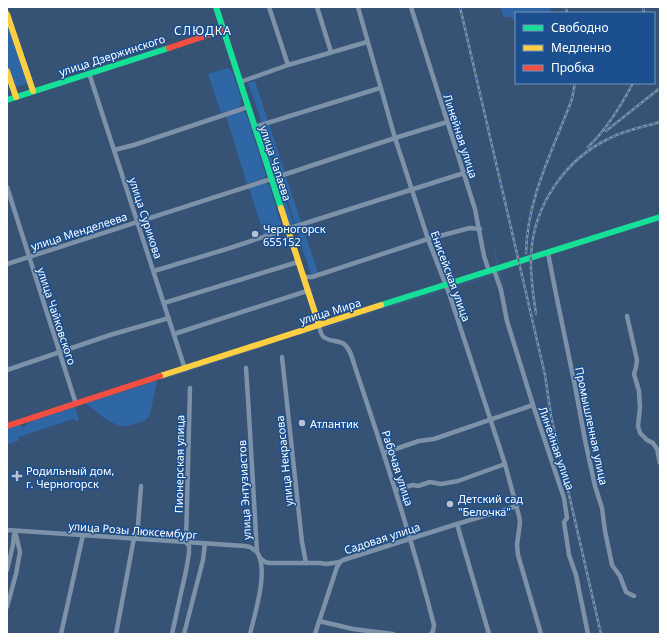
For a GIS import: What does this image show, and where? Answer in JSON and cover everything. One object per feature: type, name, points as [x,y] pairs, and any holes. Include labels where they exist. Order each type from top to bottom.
[{"type":"main road","name":"улица Чапаева","points":[[216,7],[318,325]]},
{"type":"main road","points":[[7,14],[33,91]]},
{"type":"main road","name":"улица Дзержинского","points":[[7,100],[223,30]]},
{"type":"main road","points":[[7,71],[16,97]]},
{"type":"main road","name":"улица Мира","points":[[7,426],[318,325],[660,217]]},
{"type":"street","points":[[270,7],[288,65]]},
{"type":"street","points":[[317,7],[331,52]]},
{"type":"street","name":"Енисейская улица","points":[[358,7],[395,138],[428,239],[450,296],[505,464],[520,522],[517,545],[518,555],[541,634]]},
{"type":"street","name":"Линейная улица","points":[[411,7],[475,209],[484,256],[501,290],[507,321],[533,406],[564,498],[566,518],[564,522],[569,555],[576,575],[588,634]]},
{"type":"street","points":[[240,82],[288,65],[367,42]]},
{"type":"street","name":"улица Сурикова","points":[[90,73],[185,369]]},
{"type":"street","points":[[254,127],[380,88]]},
{"type":"street","points":[[114,150],[248,107]]},
{"type":"street","name":"улица Менделеева","points":[[7,264],[447,122]]},
{"type":"street","points":[[154,271],[464,173]]},
{"type":"street","name":"улица Чайковского","points":[[7,187],[76,404]]},
{"type":"street","points":[[303,277],[312,277],[428,239],[470,228],[480,229]]},
{"type":"street","name":"Промышленная улица","points":[[548,252],[595,486],[602,508],[604,531],[612,565],[620,576],[626,592],[634,596]]},
{"type":"street","points":[[164,303],[298,262]]},
{"type":"street","points":[[174,334],[308,291]]},
{"type":"street","points":[[627,316],[637,360],[634,374],[639,391],[640,408],[638,426],[640,433],[647,440],[653,443],[657,449],[660,463]]},
{"type":"street","points":[[7,370],[168,318]]},
{"type":"street","points":[[318,325],[324,338],[320,342]]},
{"type":"street","name":"Рабочая улица","points":[[324,338],[343,343],[348,349],[359,377],[384,453],[434,625],[431,634]]},
{"type":"street","name":"улица Некрасова","points":[[282,357],[302,542],[306,562]]},
{"type":"street","name":"улица Энтузиастов","points":[[246,368],[256,552],[260,558],[262,574],[260,592],[250,634]]},
{"type":"street","name":"Пионерская улица","points":[[172,634],[190,553],[189,546],[186,542],[190,388]]},
{"type":"street","points":[[384,453],[419,441],[434,439],[533,406]]},
{"type":"street","points":[[395,490],[413,485],[418,486],[430,482],[441,484],[458,481],[505,464]]},
{"type":"street","points":[[116,634],[135,538],[141,486]]},
{"type":"street","name":"Садовая улица","points":[[315,634],[334,574],[340,562],[343,560],[517,506]]},
{"type":"street","points":[[457,524],[489,634]]},
{"type":"street","name":"улица Розы Люксембург","points":[[7,530],[245,546],[250,547],[256,552]]},
{"type":"street","points":[[7,570],[14,545],[15,531]]},
{"type":"street","points":[[7,607],[20,552],[15,531]]},
{"type":"street","points":[[60,634],[83,535]]},
{"type":"street","points":[[184,634],[203,560],[205,543]]},
{"type":"street","points":[[260,558],[269,563],[306,562],[326,564],[340,562]]},
{"type":"street","points":[[326,564],[331,568],[334,574]]},
{"type":"street","points":[[319,621],[353,629],[393,634]]},
{"type":"shaded area","points":[[499,7],[550,7],[551,12],[515,12],[515,21],[511,17],[503,16]]},
{"type":"shaded area","points":[[7,21],[28,84],[15,87],[7,63]]},
{"type":"shaded area","points":[[228,68],[232,72],[241,97],[241,103],[240,107],[221,113],[208,74]]},
{"type":"shaded area","points":[[255,81],[268,121],[262,123],[248,83]]},
{"type":"shaded area","points":[[240,112],[246,113],[266,175],[264,178],[247,184],[226,116]]},
{"type":"shaded area","points":[[269,124],[285,172],[278,174],[263,127]]},
{"type":"shaded area","points":[[261,127],[277,175],[272,173],[258,131]]},
{"type":"shaded area","points":[[286,177],[301,222],[295,224],[281,179]]},
{"type":"shaded area","points":[[279,179],[294,225],[289,225],[276,183]]},
{"type":"shaded area","points":[[263,183],[269,185],[281,224],[280,228],[264,235],[249,188]]},
{"type":"shaded area","points":[[303,227],[318,273],[311,275],[296,229]]},
{"type":"shaded area","points":[[157,381],[150,415],[141,422],[122,426],[110,422],[85,403]]},
{"type":"shaded area","points":[[75,407],[79,419],[77,422],[73,419],[19,437],[18,441],[7,444],[7,428],[19,424],[23,427],[26,426],[28,421]]},
{"type":"waterway","points":[[494,249],[497,264]]},
{"type":"waterway","points":[[499,271],[504,287]]},
{"type":"waterway","points":[[450,288],[492,275]]},
{"type":"waterway","points":[[381,309],[441,291]]},
{"type":"waterway","points":[[324,328],[377,310]]},
{"type":"waterway","points":[[297,335],[315,332]]},
{"type":"waterway","points":[[163,379],[265,346]]},
{"type":"waterway","points":[[104,398],[156,381]]},
{"type":"waterway","points":[[30,422],[73,408]]},
{"type":"railway","points":[[460,7],[545,375],[551,416],[601,634]]},
{"type":"railway","points":[[566,7],[567,12]]},
{"type":"railway","points":[[643,7],[644,12]]},
{"type":"railway","points":[[526,253],[527,233],[536,194],[542,174],[572,99],[575,84]]},
{"type":"railway","points":[[588,147],[613,117],[632,84]]},
{"type":"railway","points":[[606,131],[660,88]]},
{"type":"railway","points":[[536,314],[531,271],[533,237],[538,219],[554,186],[579,158],[594,147],[622,133],[660,122]]},
{"type":"traffic: fast","points":[[216,7],[281,208]]},
{"type":"traffic: fast","points":[[7,100],[169,48]]},
{"type":"traffic: fast","points":[[381,305],[660,217]]},
{"type":"traffic: slow","points":[[7,14],[33,91]]},
{"type":"traffic: slow","points":[[7,71],[16,97]]},
{"type":"traffic: slow","points":[[281,208],[319,325]]},
{"type":"traffic: slow","points":[[160,376],[381,305]]},
{"type":"traffic: jam","points":[[169,48],[223,30]]},
{"type":"traffic: jam","points":[[7,426],[160,376]]},
{"type":"place","name":"Черногорск 655152","points":[[255,234]]},
{"type":"place","name":"Атлантик","points":[[302,423]]},
{"type":"place","name":"Родильный дом, г. Черногорск","points":[[17,476]]},
{"type":"place","name":"Детский сад \"Белочка\"","points":[[450,504]]},
{"type":"district","name":"СЛЮДКА","points":[[203,30]]}]
